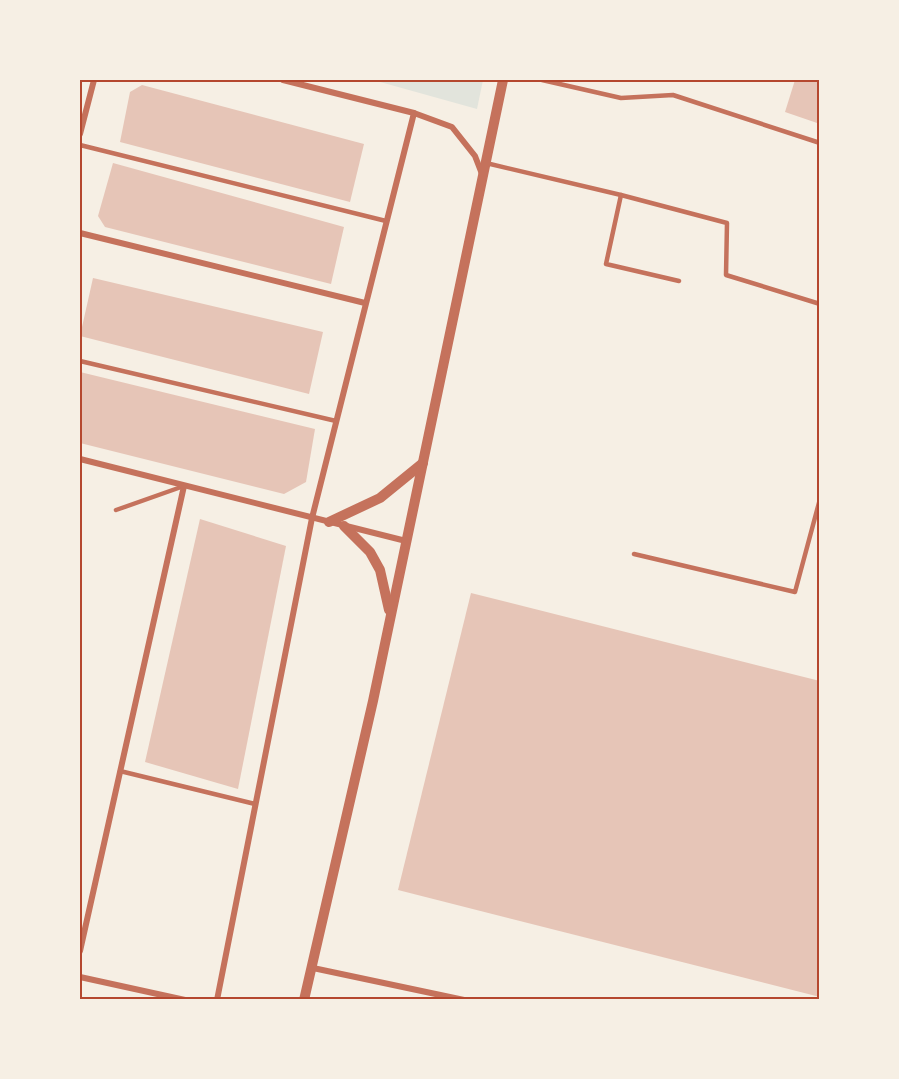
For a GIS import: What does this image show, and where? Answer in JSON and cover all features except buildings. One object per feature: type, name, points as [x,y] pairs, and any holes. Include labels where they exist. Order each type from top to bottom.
[{"type":"street","points":[[80,134],[94,80]]},
{"type":"street","points":[[283,80],[302,82],[414,113],[452,127],[475,156],[483,177]]},
{"type":"street","points":[[304,999],[373,701],[503,80]]},
{"type":"street","points":[[217,999],[312,518],[414,113]]},
{"type":"street","points":[[80,234],[366,303]]},
{"type":"street","points":[[80,459],[406,541]]},
{"type":"street","points":[[329,522],[380,498],[423,463]]},
{"type":"street","points":[[80,951],[184,486]]},
{"type":"street","points":[[344,526],[370,552],[380,570],[390,617]]},
{"type":"street","points":[[313,968],[464,999]]},
{"type":"street","points":[[80,977],[185,999]]},
{"type":"lane","points":[[542,80],[621,98],[673,95],[819,143]]},
{"type":"lane","points":[[80,145],[386,221]]},
{"type":"lane","points":[[486,163],[727,223],[726,275],[819,304]]},
{"type":"lane","points":[[621,195],[606,264],[679,281]]},
{"type":"lane","points":[[80,361],[336,421]]},
{"type":"lane","points":[[116,510],[184,486]]},
{"type":"lane","points":[[634,554],[795,592],[819,499]]},
{"type":"lane","points":[[120,771],[255,804]]},
{"type":"shaded area","points":[[373,80],[483,80],[477,109]]}]
